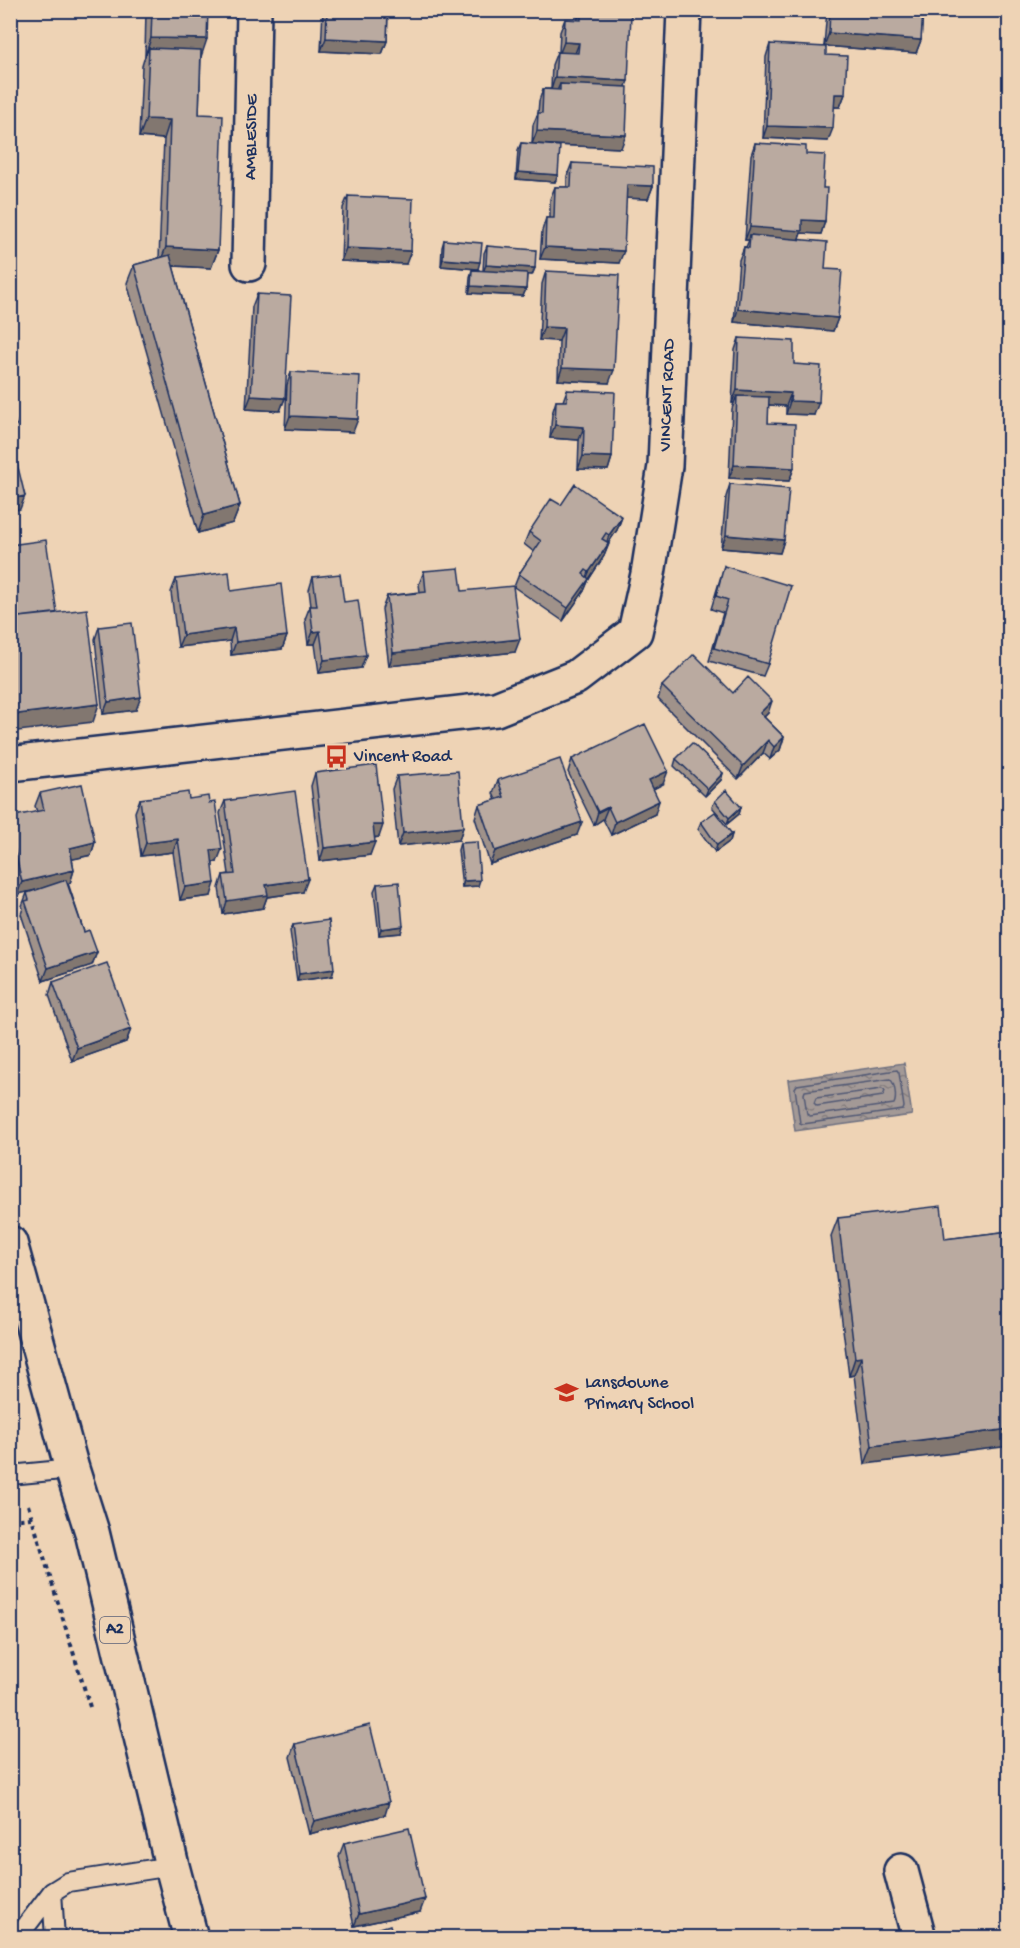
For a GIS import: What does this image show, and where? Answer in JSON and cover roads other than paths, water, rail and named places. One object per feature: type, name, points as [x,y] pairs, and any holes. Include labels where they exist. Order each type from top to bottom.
[{"type":"street","name":"AMBLESIDE","points":[[249,264],[254,10]]},
{"type":"street","name":"VINCENT ROAD","points":[[10,764],[496,709],[576,676],[634,632],[648,574],[665,466],[684,10]]},
{"type":"street","name":"A2","points":[[10,1243],[72,1469],[92,1532],[191,1938]]},
{"type":"street","points":[[901,1871],[919,1938]]},
{"type":"lane","points":[[14,1475],[72,1469]]},
{"type":"lane","points":[[17,1938],[51,1892],[68,1882],[172,1866]]},
{"type":"lane","points":[[51,1892],[54,1938]]},
{"type":"water","points":[[904,1063],[912,1115],[795,1131],[788,1080]]},
{"type":"place","name":"Vincent Road","points":[[336,757]]},
{"type":"place","name":"Lansdowne Primary School","points":[[567,1393]]}]
